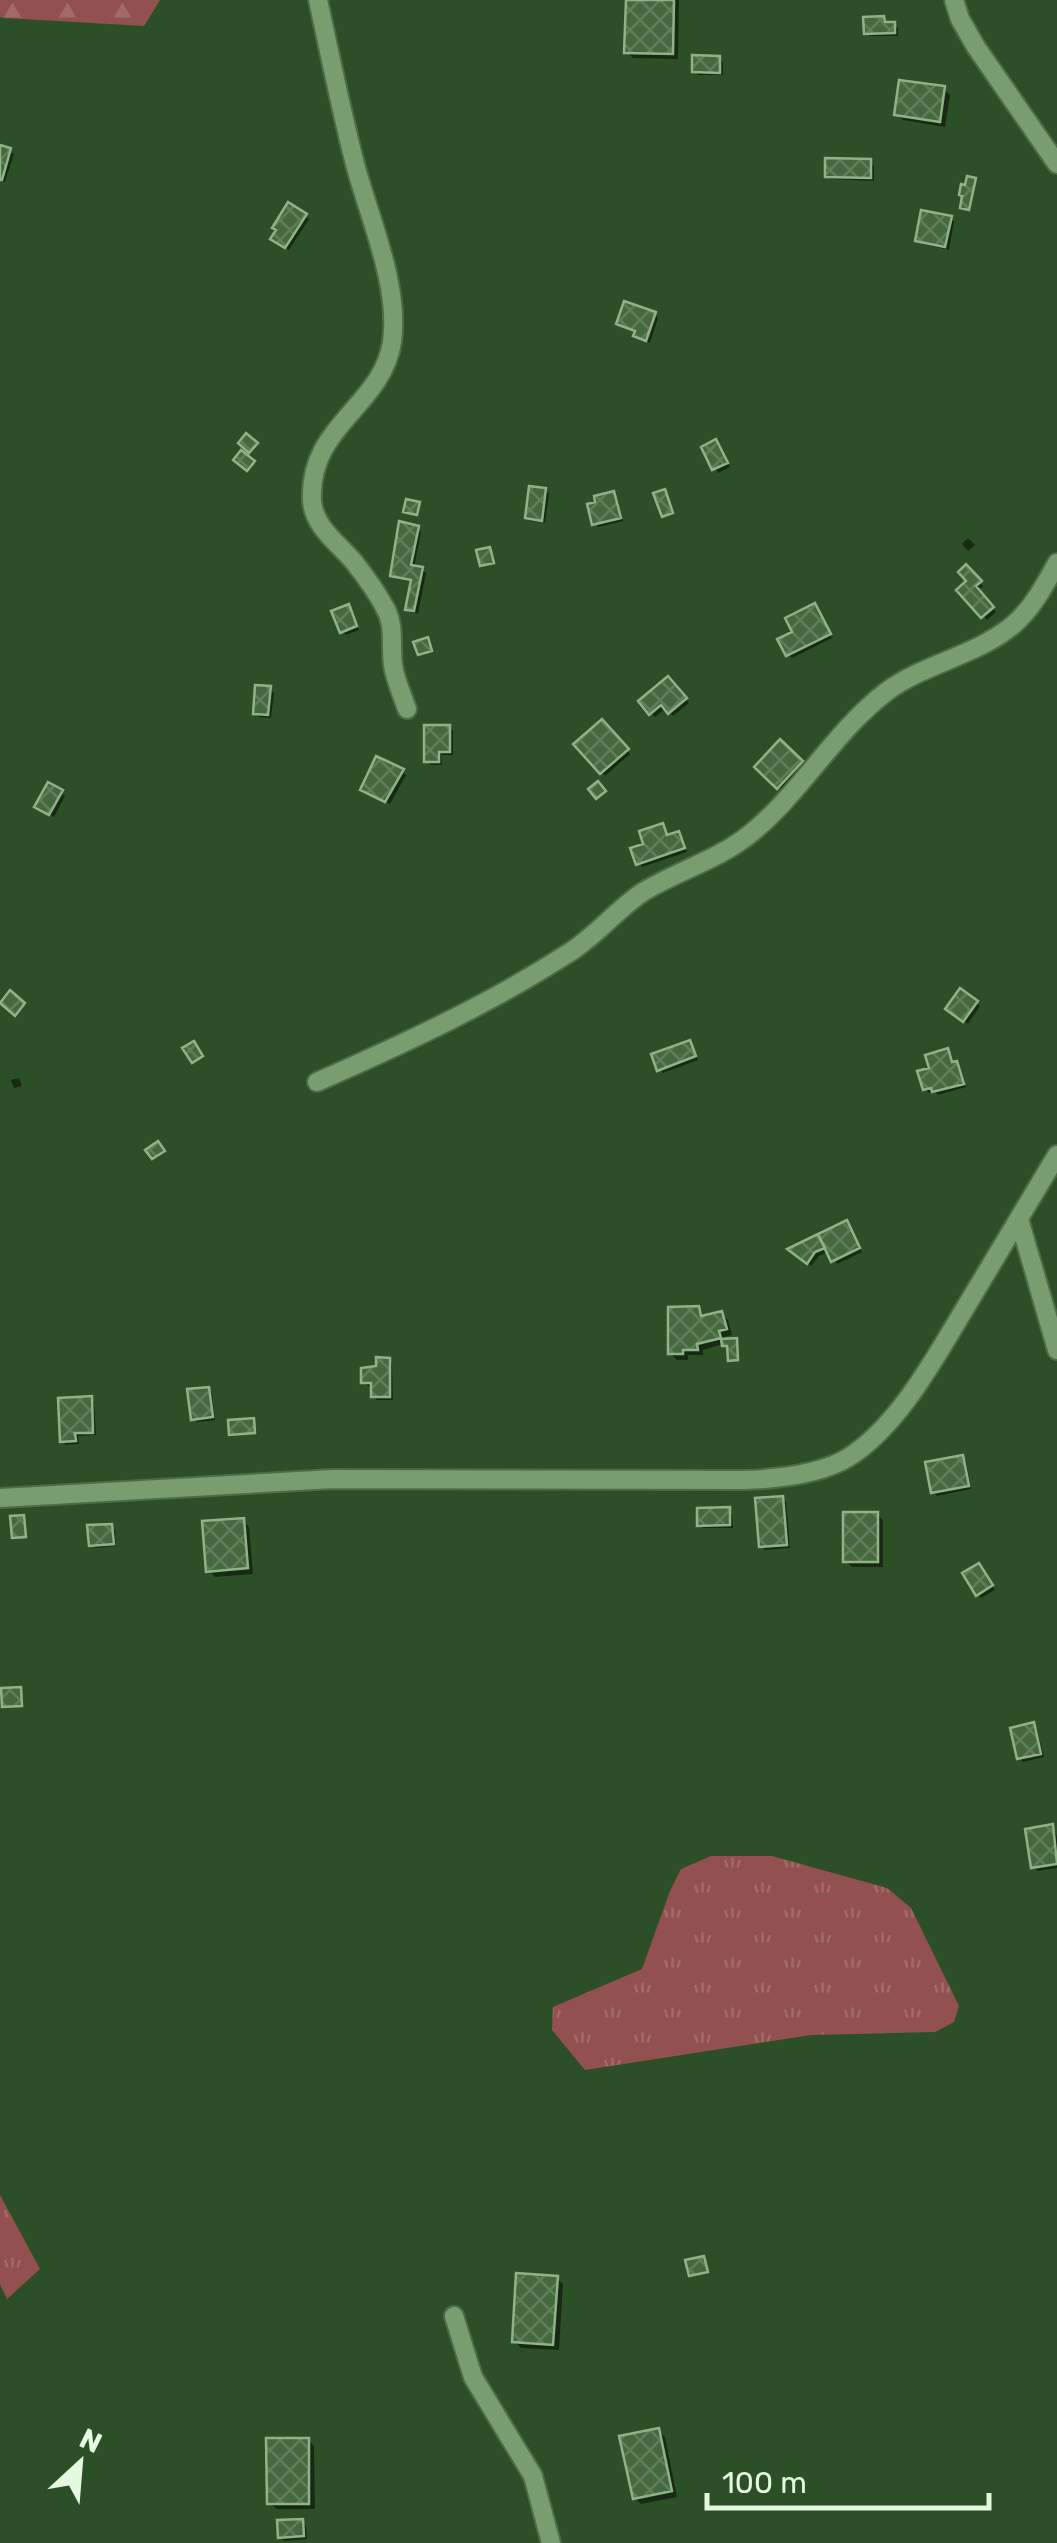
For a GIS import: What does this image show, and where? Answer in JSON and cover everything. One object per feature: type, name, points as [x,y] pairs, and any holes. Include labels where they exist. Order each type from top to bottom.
[{"type":"street","points":[[318,0],[349,139],[388,284],[392,332],[390,352],[382,370],[318,457],[312,478],[313,508],[321,526],[362,573],[389,615],[394,637],[393,662],[407,709]]},
{"type":"street","points":[[954,0],[970,39],[1057,164]]},
{"type":"street","points":[[318,1082],[436,1028],[543,969],[585,942],[644,892],[744,838],[886,693],[1014,624],[1057,564]]},
{"type":"street","points":[[0,1498],[333,1479],[744,1480],[825,1467],[844,1460],[870,1440],[901,1404],[934,1358],[1057,1155]]},
{"type":"street","points":[[1019,1219],[1057,1350]]},
{"type":"street","points":[[454,2316],[473,2377],[534,2476],[551,2543]]},
{"type":"green space","points":[[0,0],[160,0],[144,26],[5,18],[0,17]]},
{"type":"green space","points":[[711,1856],[772,1856],[887,1888],[911,1908],[959,2006],[954,2022],[935,2032],[811,2035],[585,2070],[552,2030],[553,2007],[642,1969],[681,1869]]},
{"type":"green space","points":[[0,2195],[40,2269],[7,2299],[0,2284]]},
{"type":"building","points":[[626,0],[674,0],[673,54],[624,53]]},
{"type":"building","points":[[884,16],[885,22],[895,22],[895,33],[864,34],[863,17]]},
{"type":"building","points":[[692,55],[720,56],[720,73],[692,72]]},
{"type":"building","points":[[899,80],[945,86],[940,122],[894,115]]},
{"type":"building","points":[[0,145],[11,148],[2,180],[0,180]]},
{"type":"building","points":[[825,158],[871,159],[871,178],[825,177]]},
{"type":"building","points":[[967,176],[976,178],[969,210],[960,208],[959,195]]},
{"type":"building","points":[[288,202],[307,214],[285,248],[270,239],[276,230],[272,228]]},
{"type":"building","points":[[921,210],[952,216],[945,247],[915,241]]},
{"type":"building","points":[[624,301],[656,312],[646,341],[633,336],[635,331],[616,324]]},
{"type":"building","points":[[246,433],[258,443],[249,453],[238,443]]},
{"type":"building","points":[[716,439],[728,463],[712,470],[701,447]]},
{"type":"building","points":[[241,450],[255,461],[247,471],[233,460]]},
{"type":"building","points":[[529,486],[546,488],[542,521],[525,518]]},
{"type":"building","points":[[665,489],[673,513],[662,517],[653,493]]},
{"type":"building","points":[[614,491],[621,518],[592,525],[587,504],[595,502],[594,496]]},
{"type":"building","points":[[406,499],[420,502],[417,515],[403,512]]},
{"type":"building","points":[[399,521],[419,526],[411,565],[423,567],[414,611],[405,610],[411,580],[390,576]]},
{"type":"building","points":[[490,547],[494,563],[480,566],[476,550]]},
{"type":"building","points":[[966,564],[982,581],[976,586],[994,607],[981,618],[956,590],[966,581],[958,572]]},
{"type":"building","points":[[815,603],[831,634],[786,656],[777,639],[792,632],[785,618]]},
{"type":"building","points":[[349,604],[357,626],[340,633],[331,611]]},
{"type":"building","points":[[428,637],[432,651],[418,655],[413,642]]},
{"type":"building","points":[[668,676],[687,698],[668,714],[661,705],[649,715],[638,701]]},
{"type":"building","points":[[255,685],[271,686],[268,715],[253,714]]},
{"type":"building","points":[[602,719],[629,749],[600,774],[573,744]]},
{"type":"building","points":[[424,725],[450,725],[450,752],[439,752],[439,762],[424,762]]},
{"type":"building","points":[[780,739],[803,761],[777,789],[754,767]]},
{"type":"building","points":[[376,756],[404,769],[385,802],[360,790]]},
{"type":"building","points":[[598,781],[606,791],[596,799],[588,789]]},
{"type":"building","points":[[48,782],[63,790],[49,815],[34,807]]},
{"type":"building","points":[[663,823],[667,835],[679,831],[685,848],[636,865],[630,848],[643,844],[639,831]]},
{"type":"building","points":[[960,988],[978,1001],[963,1022],[945,1009]]},
{"type":"building","points":[[10,990],[25,1003],[15,1016],[0,1003]]},
{"type":"building","points":[[690,1040],[696,1056],[657,1071],[651,1054]]},
{"type":"building","points":[[194,1041],[203,1056],[192,1063],[182,1048]]},
{"type":"building","points":[[948,1048],[964,1084],[932,1092],[931,1088],[923,1090],[917,1071],[929,1068],[925,1055]]},
{"type":"building","points":[[158,1141],[165,1151],[152,1159],[145,1150]]},
{"type":"building","points":[[847,1220],[860,1248],[831,1262],[818,1234]]},
{"type":"building","points":[[818,1234],[825,1248],[815,1252],[807,1264],[787,1249]]},
{"type":"building","points":[[699,1306],[701,1316],[722,1311],[727,1329],[719,1331],[721,1338],[697,1344],[698,1350],[668,1354],[668,1307]]},
{"type":"building","points":[[737,1338],[738,1360],[728,1361],[727,1346],[722,1346],[721,1339]]},
{"type":"building","points":[[376,1357],[390,1358],[390,1397],[371,1397],[371,1383],[361,1383],[361,1368],[376,1366]]},
{"type":"building","points":[[209,1387],[213,1417],[191,1420],[187,1389]]},
{"type":"building","points":[[92,1396],[93,1433],[75,1433],[76,1441],[60,1442],[58,1398]]},
{"type":"building","points":[[254,1418],[255,1433],[229,1435],[228,1420]]},
{"type":"building","points":[[963,1455],[969,1486],[931,1493],[925,1462]]},
{"type":"building","points":[[783,1496],[787,1545],[759,1547],[755,1498]]},
{"type":"building","points":[[730,1507],[730,1525],[697,1526],[697,1508]]},
{"type":"building","points":[[843,1512],[878,1512],[878,1562],[843,1562]]},
{"type":"building","points":[[24,1515],[26,1537],[12,1538],[10,1516]]},
{"type":"building","points":[[244,1518],[248,1568],[206,1572],[202,1521]]},
{"type":"building","points":[[112,1524],[114,1544],[89,1546],[87,1525]]},
{"type":"building","points":[[979,1563],[993,1585],[976,1596],[962,1573]]},
{"type":"building","points":[[21,1687],[22,1706],[2,1707],[1,1688]]},
{"type":"building","points":[[1034,1722],[1041,1754],[1017,1759],[1010,1728]]},
{"type":"building","points":[[1053,1824],[1057,1864],[1031,1868],[1025,1829]]},
{"type":"building","points":[[704,2256],[708,2272],[689,2276],[685,2260]]},
{"type":"building","points":[[516,2273],[558,2276],[553,2345],[512,2342]]},
{"type":"building","points":[[659,2428],[672,2491],[633,2499],[619,2436]]},
{"type":"building","points":[[266,2438],[309,2438],[309,2504],[267,2504]]},
{"type":"building","points":[[303,2519],[304,2536],[278,2538],[277,2520]]}]
